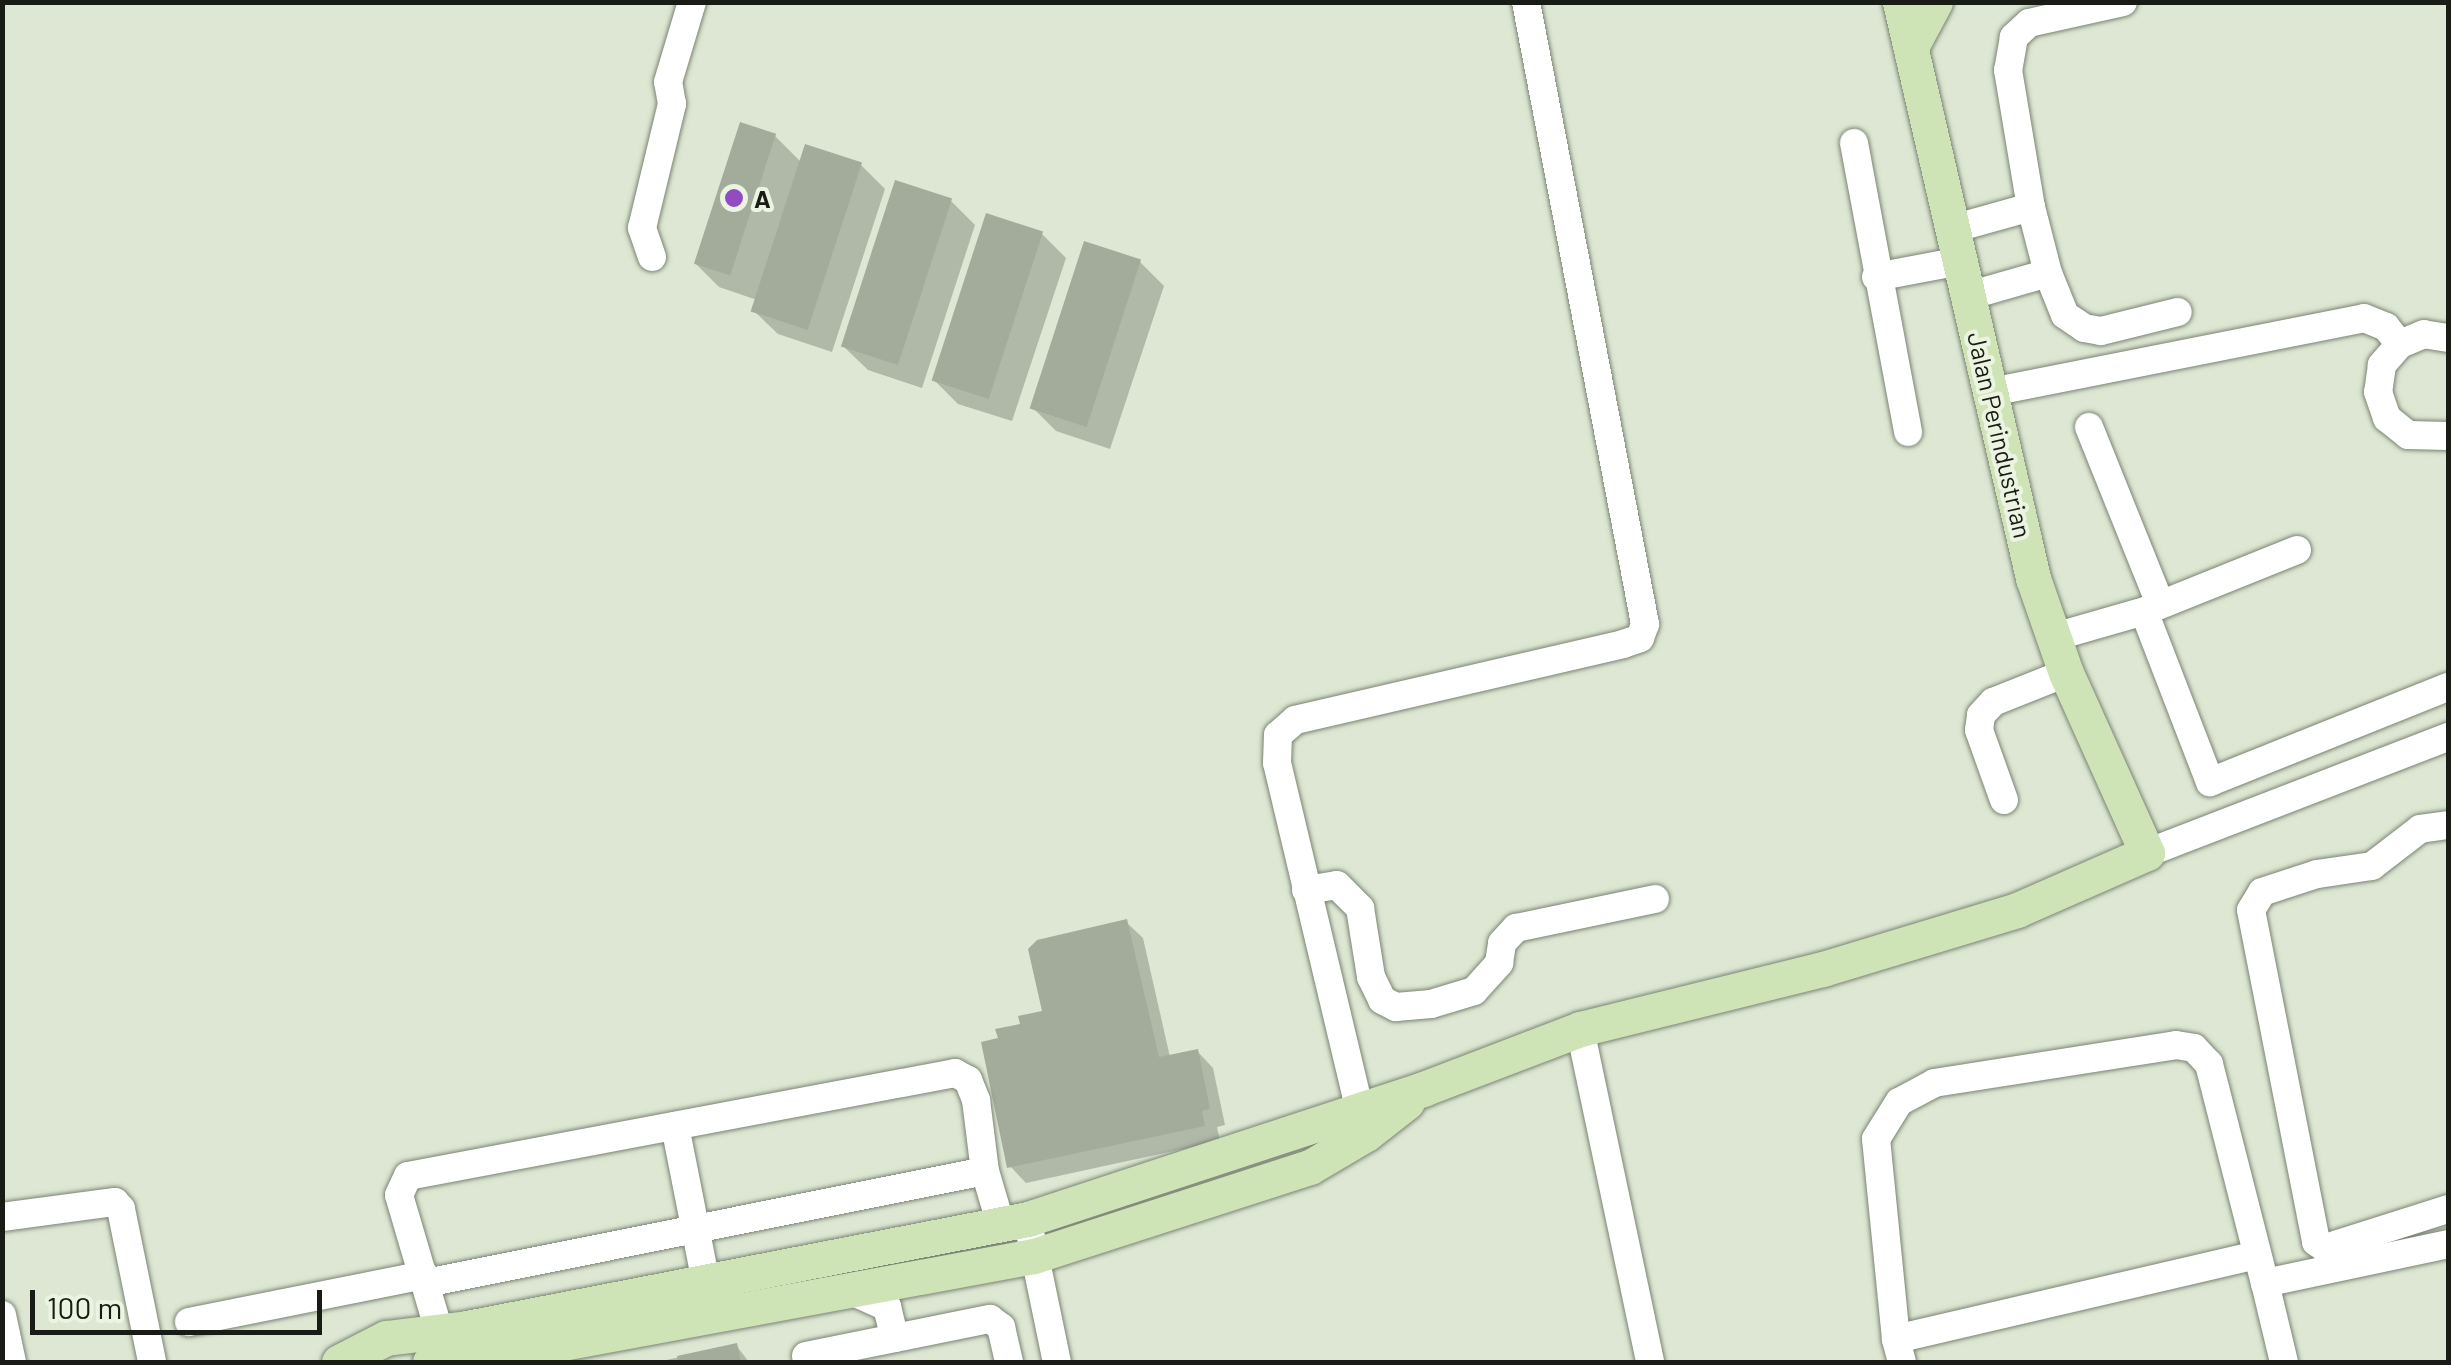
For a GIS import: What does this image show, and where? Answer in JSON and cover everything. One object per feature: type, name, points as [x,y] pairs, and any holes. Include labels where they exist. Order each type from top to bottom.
[{"type":"main road","name":"Jalan Perindustrian","points":[[1900,2],[2033,578],[2066,674],[2147,853]]},
{"type":"main road","points":[[1912,46],[1935,2]]},
{"type":"main road","points":[[456,1350],[705,1278],[1014,1221],[1361,1122],[1423,1089],[1580,1029],[1823,969],[2017,910],[2147,853]]},
{"type":"main road","points":[[338,1362],[386,1338],[456,1350],[849,1290],[1034,1256],[1310,1167],[1361,1122]]},
{"type":"street","points":[[652,258],[642,228],[672,104],[668,82],[692,2]]},
{"type":"street","points":[[1361,1122],[1277,764],[1278,735],[1295,720],[1623,644],[1640,638],[1645,624],[1526,2]]},
{"type":"street","points":[[2123,2],[2029,23],[2014,37],[2008,70],[2031,207],[2048,273],[2065,316],[2084,328],[2100,331],[2178,312]]},
{"type":"street","points":[[1854,142],[1876,278],[1908,432]]},
{"type":"street","points":[[1876,278],[1956,245],[2031,207]]},
{"type":"street","points":[[1968,296],[2048,273]]},
{"type":"street","points":[[1992,392],[2364,318],[2386,327],[2400,344]]},
{"type":"street","points":[[2448,338],[2424,334],[2400,344],[2382,365],[2378,392],[2387,418],[2408,435],[2448,436]]},
{"type":"street","points":[[2089,427],[2154,607],[2210,782],[2448,687]]},
{"type":"street","points":[[2054,637],[2154,607],[2297,550]]},
{"type":"street","points":[[2004,800],[1978,730],[1981,714],[1993,702],[2066,674]]},
{"type":"street","points":[[2147,853],[2448,737]]},
{"type":"street","points":[[2448,825],[2420,829],[2372,866],[2316,874],[2262,892],[2250,910],[2316,1242],[2324,1248],[2448,1208]]},
{"type":"street","points":[[1306,890],[1337,884],[1360,908],[1371,978],[1382,1000],[1396,1008],[1431,1004],[1474,991],[1498,963],[1502,943],[1516,928],[1655,899]]},
{"type":"street","points":[[1580,1029],[1650,1362]]},
{"type":"street","points":[[2258,1254],[1899,1351],[1876,1139],[1900,1102],[1934,1084],[2176,1045],[2194,1048],[2209,1064],[2258,1254],[2284,1362]]},
{"type":"street","points":[[456,1350],[425,1279],[399,1195],[408,1176],[955,1073],[968,1080],[976,1100],[985,1171],[1034,1256],[1057,1362]]},
{"type":"street","points":[[674,1126],[705,1278]]},
{"type":"street","points":[[189,1322],[985,1171]]},
{"type":"street","points":[[2,1218],[115,1202],[120,1209],[152,1362]]},
{"type":"street","points":[[2265,1282],[2448,1244]]},
{"type":"street","points":[[849,1290],[887,1307],[895,1338]]},
{"type":"street","points":[[2,1316],[12,1362]]},
{"type":"street","points":[[806,1356],[990,1319],[1002,1327],[1010,1362]]},
{"type":"building","name":"A","points":[[740,122],[776,134],[730,275],[694,264]]},
{"type":"building","points":[[805,144],[862,163],[808,330],[751,311]]},
{"type":"building","points":[[895,180],[952,199],[898,365],[841,346]]},
{"type":"building","points":[[986,213],[1043,232],[989,399],[932,380]]},
{"type":"building","points":[[1084,241],[1141,260],[1087,427],[1030,408]]},
{"type":"building","points":[[1127,919],[1159,1057],[1198,1049],[1210,1109],[1202,1111],[1205,1126],[1007,1168],[981,1042],[998,1038],[995,1029],[1020,1024],[1018,1016],[1042,1011],[1028,949],[1037,940]]},
{"type":"building","points":[[737,1343],[741,1362],[678,1362],[677,1356]]},
{"type":"place","name":"A","points":[[734,198]]}]
